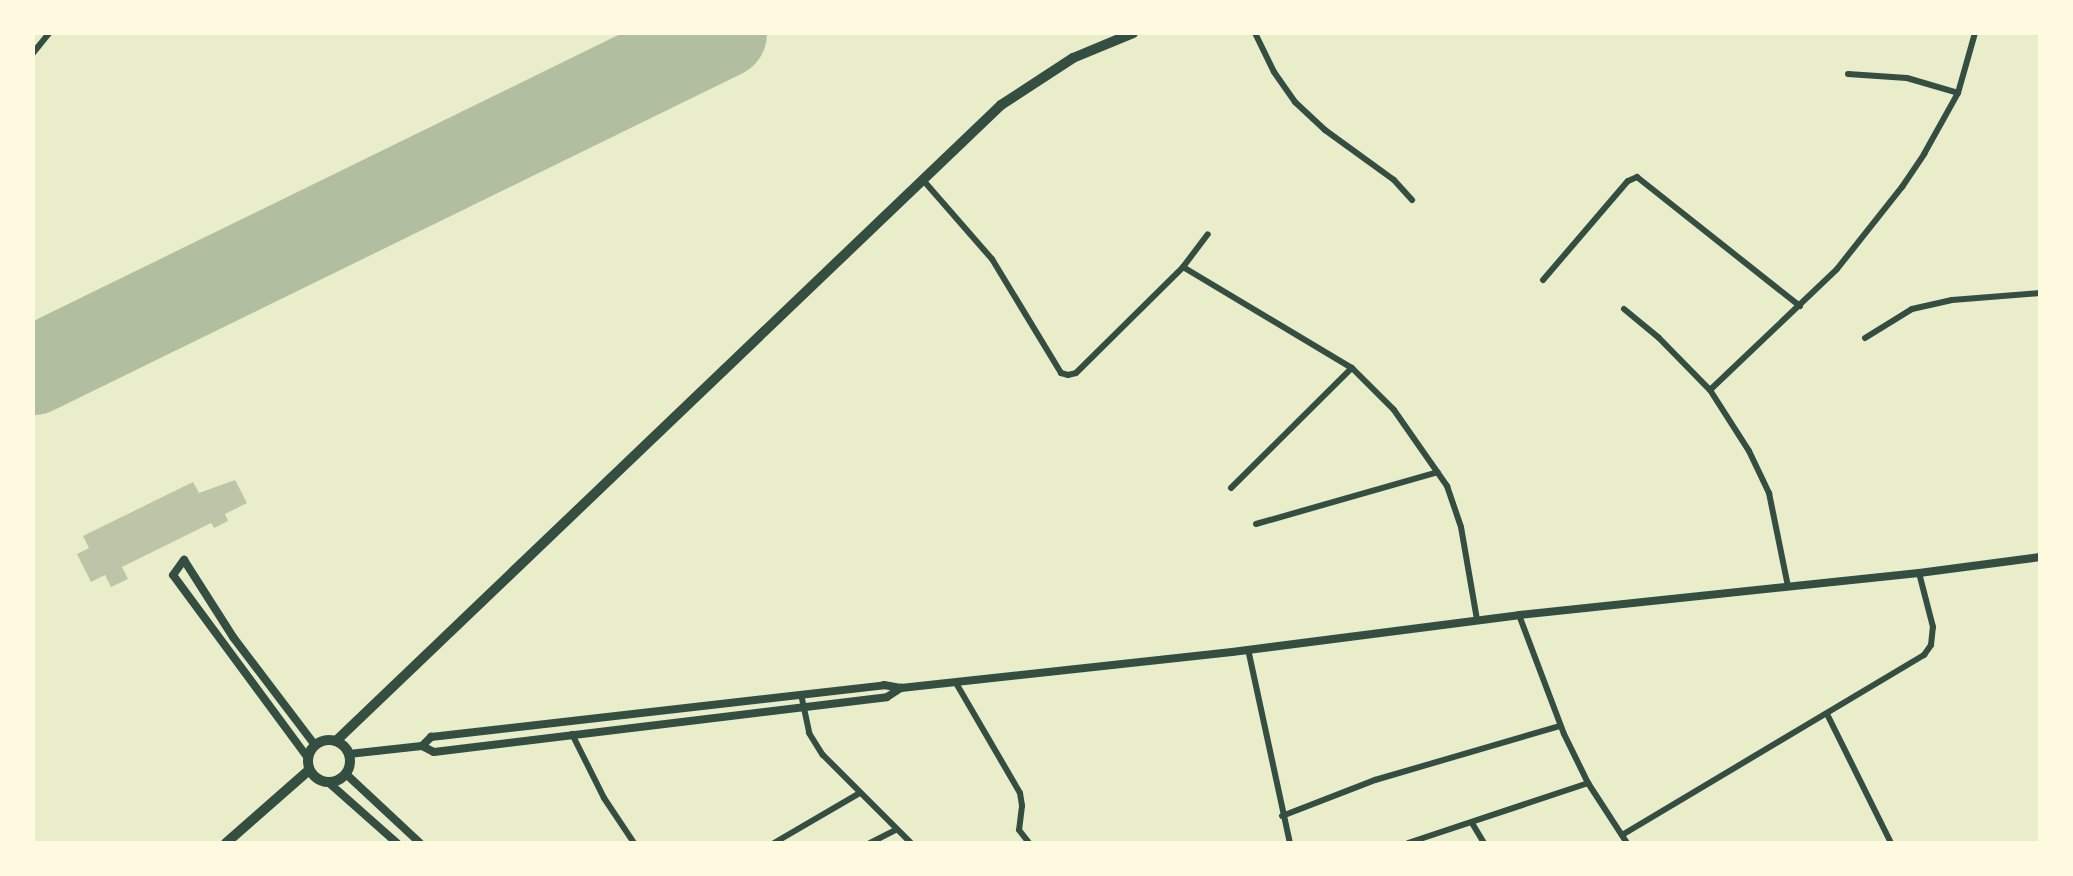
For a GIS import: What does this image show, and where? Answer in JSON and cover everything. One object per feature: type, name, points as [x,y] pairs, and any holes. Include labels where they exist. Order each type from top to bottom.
[{"type":"highway","points":[[336,741],[1001,105],[1026,86],[1073,58],[1133,33]]},
{"type":"highway","points":[[325,740],[336,741],[349,754],[346,774],[328,782],[317,779],[309,770],[308,758],[315,745],[325,740]]},
{"type":"highway","points":[[226,843],[309,770]]},
{"type":"street","points":[[1255,33],[1274,72],[1296,102],[1325,130],[1394,180],[1412,200]]},
{"type":"street","points":[[1710,390],[1837,269],[1902,187],[1924,155],[1958,93],[1975,33]]},
{"type":"street","points":[[33,53],[46,34]]},
{"type":"street","points":[[1848,74],[1888,74],[1958,93]]},
{"type":"street","points":[[1543,280],[1628,181],[1637,177],[1800,306]]},
{"type":"street","points":[[923,180],[992,259],[1061,373],[1076,373],[1183,267],[1208,234]]},
{"type":"street","points":[[1183,267],[1352,368],[1394,410],[1447,486],[1461,527],[1477,620]]},
{"type":"street","points":[[1865,338],[1912,309],[1952,300],[2040,293]]},
{"type":"street","points":[[1624,309],[1659,338],[1710,390],[1749,451],[1769,493],[1788,586]]},
{"type":"street","points":[[1231,488],[1352,368]]},
{"type":"street","points":[[1256,524],[1438,472]]},
{"type":"street","points":[[422,746],[431,737],[884,685],[901,688],[956,683],[1519,615],[1919,573],[2040,557]]},
{"type":"street","points":[[308,758],[259,696],[173,575],[184,560],[233,637],[315,745]]},
{"type":"street","points":[[1622,835],[1916,660],[1931,645],[1933,627],[1919,573]]},
{"type":"street","points":[[1519,615],[1560,726],[1588,783],[1627,843]]},
{"type":"street","points":[[1248,649],[1282,816],[1290,843]]},
{"type":"street","points":[[956,683],[1020,793],[1022,806],[1019,830],[1030,843]]},
{"type":"street","points":[[259,696],[270,688]]},
{"type":"street","points":[[349,754],[422,746],[434,752],[887,697],[901,688]]},
{"type":"street","points":[[801,694],[809,733],[823,755],[911,843]]},
{"type":"street","points":[[1827,714],[1891,843]]},
{"type":"street","points":[[1282,816],[1386,777],[1560,726]]},
{"type":"street","points":[[572,734],[604,798],[634,843]]},
{"type":"street","points":[[346,774],[419,843]]},
{"type":"street","points":[[328,782],[397,843]]},
{"type":"street","points":[[1408,843],[1588,783]]},
{"type":"street","points":[[774,843],[860,793]]},
{"type":"street","points":[[1472,823],[1484,843]]},
{"type":"street","points":[[870,843],[897,829]]},
{"type":"building","points":[[235,480],[247,503],[225,514],[228,521],[214,528],[211,523],[122,567],[128,579],[111,587],[105,575],[91,582],[77,554],[89,548],[83,536],[193,482],[199,493]]},
{"type":"runway","points":[[33,370],[722,33]]}]
